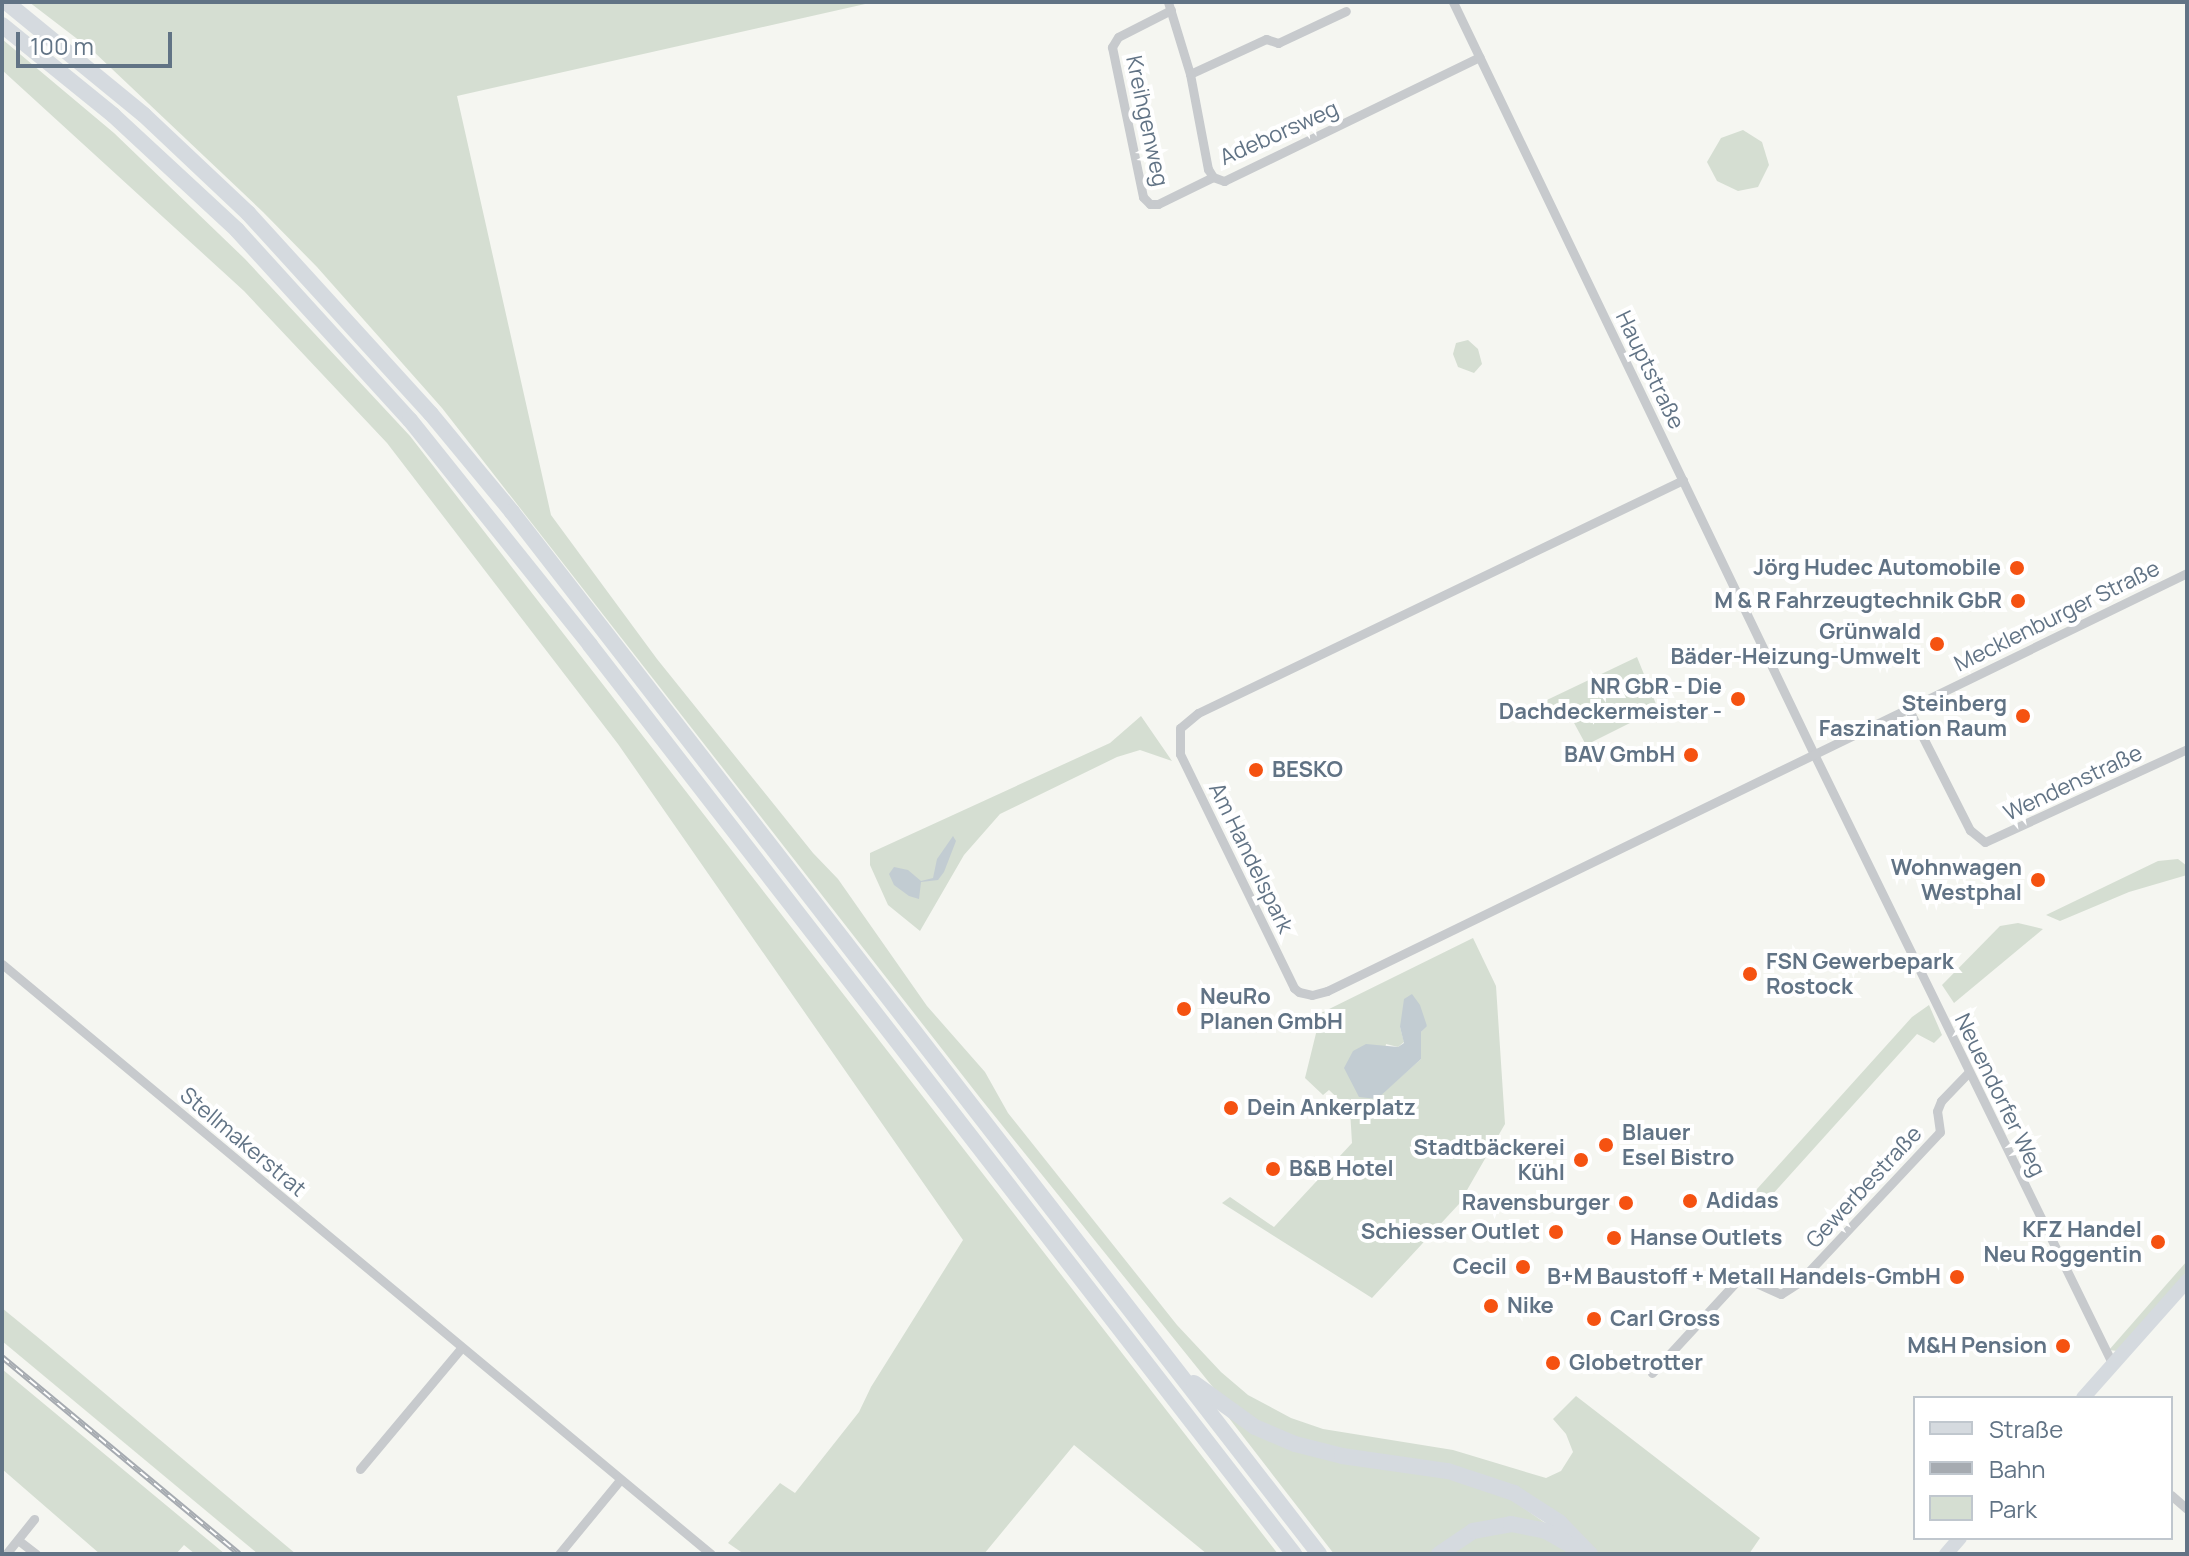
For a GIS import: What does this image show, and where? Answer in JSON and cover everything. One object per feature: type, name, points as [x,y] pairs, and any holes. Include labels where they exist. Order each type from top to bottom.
[{"type":"highway","points":[[6,2],[134,107],[248,213],[431,414],[521,524],[1319,1554]]},
{"type":"highway","points":[[2,25],[113,115],[226,220],[300,296],[419,431],[581,633],[1294,1554]]},
{"type":"highway","points":[[1179,1372],[1255,1427],[1295,1444],[1334,1455],[1448,1471],[1514,1493],[1559,1522],[1590,1554]]},
{"type":"highway","points":[[1439,1554],[1473,1531],[1511,1524],[1546,1531],[1565,1539],[1581,1554]]},
{"type":"main road","points":[[2085,1396],[2187,1281]]},
{"type":"street","name":"Hauptstraße","points":[[1453,2],[1814,754]]},
{"type":"street","name":"Adeborsweg","points":[[1170,6],[1190,74],[1213,177],[1224,181],[1479,57]]},
{"type":"street","name":"Kreihgenweg","points":[[1170,6],[1118,37],[1112,47],[1143,197],[1150,204],[1158,204],[1213,177]]},
{"type":"street","points":[[1190,74],[1266,39],[1278,43],[1346,11]]},
{"type":"street","name":"Am Handelspark","points":[[1683,480],[1198,713],[1180,728],[1177,735],[1186,767],[1294,988],[1312,995],[1814,754]]},
{"type":"street","name":"Mecklenburger Straße","points":[[1814,754],[2187,573]]},
{"type":"street","name":"Wendenstraße","points":[[1908,708],[1970,830],[1985,842],[2187,749]]},
{"type":"street","name":"Neuendorfer Weg","points":[[1814,754],[2113,1365]]},
{"type":"street","name":"Stellmakerstrat","points":[[2,964],[711,1554]]},
{"type":"street","name":"Gewerbestraße","points":[[1652,1373],[1736,1282],[1747,1279],[1781,1294],[1798,1283],[1940,1132],[1937,1111],[1941,1101],[1969,1072]]},
{"type":"street","points":[[360,1469],[461,1348]]},
{"type":"street","points":[[559,1554],[620,1480]]},
{"type":"street","points":[[6,1554],[34,1519]]},
{"type":"street","points":[[18,1540],[36,1554]]},
{"type":"green space","points":[[29,2],[874,2],[457,96],[551,515],[657,659],[813,853],[838,879],[927,1006],[985,1072],[1008,1113],[1177,1325],[1221,1372],[1248,1395],[1291,1418],[1323,1429],[1453,1450],[1546,1478],[1561,1471],[1573,1452],[1566,1434],[1553,1419],[1576,1396],[1760,1538],[1749,1554],[1597,1554],[1535,1499],[1345,1452],[1264,1427],[1216,1391],[981,1099],[442,408],[317,267],[263,212],[93,51]]},
{"type":"green space","points":[[2,39],[114,133],[245,259],[410,436],[1278,1554],[1207,1554],[1074,1445],[984,1554],[744,1554],[728,1543],[780,1483],[795,1493],[859,1412],[871,1387],[963,1240],[618,744],[387,443],[244,291],[2,70]]},
{"type":"green space","points":[[1743,130],[1762,142],[1769,165],[1758,187],[1738,191],[1717,181],[1707,162],[1721,138]]},
{"type":"green space","points":[[1468,340],[1478,349],[1482,364],[1474,373],[1458,367],[1453,354],[1456,343]]},
{"type":"green space","points":[[1637,657],[1658,709],[1586,745],[1567,710],[1533,716],[1528,709]]},
{"type":"green space","points":[[1141,716],[1172,761],[1140,750],[1117,757],[1000,814],[964,855],[920,931],[888,905],[870,865],[870,853],[1110,743]]},
{"type":"green space","points":[[2178,859],[2187,866],[2187,875],[2129,892],[2060,921],[2046,915],[2158,861]]},
{"type":"green space","points":[[2018,923],[2043,929],[1954,1003],[1942,985],[2000,926]]},
{"type":"green space","points":[[1473,938],[1496,986],[1505,1124],[1459,1204],[1372,1298],[1222,1203],[1230,1197],[1274,1227],[1352,1143],[1350,1110],[1329,1090],[1323,1095],[1305,1078],[1321,1013]],"holes":[[[1427,1025],[1421,1032],[1421,1059],[1377,1098],[1386,1044],[1398,1047],[1404,1042],[1400,1027]]]},
{"type":"green space","points":[[1929,1005],[1942,1035],[1934,1043],[1917,1034],[1761,1207],[1748,1199],[1912,1017]]},
{"type":"green space","points":[[2187,1261],[2187,1272],[2117,1351],[2109,1350]]},
{"type":"green space","points":[[2,1308],[296,1554],[258,1554],[2,1341]]},
{"type":"green space","points":[[2,1369],[225,1554],[195,1554],[184,1545],[176,1554],[100,1554],[2,1469]]},
{"type":"green space","points":[[1222,1409],[1234,1419],[1502,1493],[1555,1530],[1465,1529],[1431,1554],[1334,1554]]},
{"type":"green space","points":[[1506,1529],[1540,1534],[1571,1554],[1446,1554],[1473,1537]]},
{"type":"shaded area","points":[[953,836],[956,841],[944,872],[938,880],[921,882],[919,899],[894,885],[889,874],[894,867],[908,870],[921,881],[933,878],[937,859]]},
{"type":"shaded area","points":[[1412,994],[1420,1005],[1427,1026],[1421,1032],[1421,1059],[1377,1099],[1359,1097],[1344,1068],[1353,1051],[1366,1044],[1398,1047],[1404,1043],[1400,1027],[1404,999]]},
{"type":"railway","points":[[2,1357],[239,1554]]},
{"type":"place","name":"Jörg Hudec Automobile","points":[[2017,568]]},
{"type":"place","name":"M & R Fahrzeugtechnik GbR","points":[[2018,601]]},
{"type":"place","name":"Grünwald Bäder-Heizung-Umwelt","points":[[1937,644]]},
{"type":"place","name":"NR GbR - Die Dachdeckermeister -","points":[[1738,699]]},
{"type":"place","name":"Steinberg Faszination Raum","points":[[2023,716]]},
{"type":"place","name":"BAV GmbH","points":[[1691,755]]},
{"type":"place","name":"BESKO","points":[[1256,770]]},
{"type":"place","name":"Wohnwagen Westphal","points":[[2038,880]]},
{"type":"place","name":"FSN Gewerbepark Rostock","points":[[1750,974]]},
{"type":"place","name":"NeuRo Planen GmbH","points":[[1184,1009]]},
{"type":"place","name":"Dein Ankerplatz","points":[[1231,1108]]},
{"type":"place","name":"Blauer Esel Bistro","points":[[1606,1145]]},
{"type":"place","name":"Stadtbäckerei Kühl","points":[[1581,1160]]},
{"type":"place","name":"B&B Hotel","points":[[1273,1169]]},
{"type":"place","name":"Adidas","points":[[1690,1201]]},
{"type":"place","name":"Ravensburger","points":[[1626,1203]]},
{"type":"place","name":"Schiesser Outlet","points":[[1556,1232]]},
{"type":"place","name":"Hanse Outlets","points":[[1614,1238]]},
{"type":"place","name":"KFZ Handel Neu Roggentin","points":[[2158,1242]]},
{"type":"place","name":"Cecil","points":[[1523,1267]]},
{"type":"place","name":"B+M Baustoff + Metall Handels-GmbH","points":[[1957,1277]]},
{"type":"place","name":"Nike","points":[[1491,1306]]},
{"type":"place","name":"Carl Gross","points":[[1594,1319]]},
{"type":"place","name":"M&H Pension","points":[[2063,1346]]},
{"type":"place","name":"Globetrotter","points":[[1553,1363]]}]
